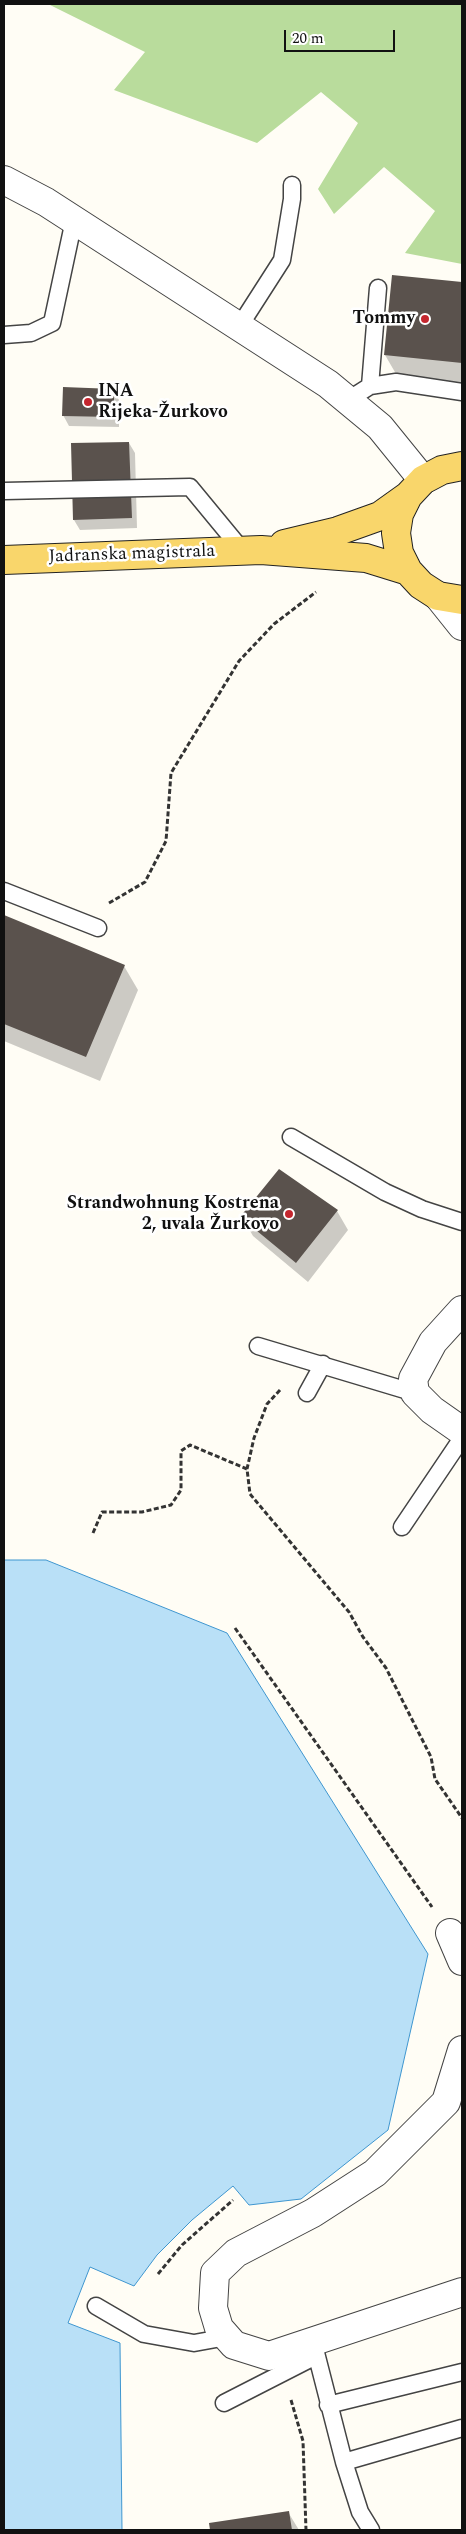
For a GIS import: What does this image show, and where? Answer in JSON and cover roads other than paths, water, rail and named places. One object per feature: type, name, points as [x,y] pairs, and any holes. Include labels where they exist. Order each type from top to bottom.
[{"type":"main road","name":"Jadranska magistrala","points":[[252,550],[338,531],[380,516],[442,470],[462,466]]},
{"type":"main road","name":"Jadranska magistrala","points":[[416,488],[400,514],[396,534],[400,553],[408,571],[421,585],[450,598]]},
{"type":"main road","name":"Jadranska magistrala","points":[[4,560],[252,550],[366,558],[408,571]]},
{"type":"street","points":[[4,180],[46,202],[328,384],[380,428],[416,488]]},
{"type":"street","points":[[450,598],[462,626]]},
{"type":"street","points":[[462,1310],[433,1342],[413,1379],[415,1394],[432,1410],[462,1431]]},
{"type":"street","points":[[450,1933],[462,1961]]},
{"type":"street","points":[[462,2050],[454,2105],[375,2173],[313,2213],[236,2254],[215,2273],[213,2308],[219,2328],[234,2345],[269,2356],[314,2348],[462,2292]]},
{"type":"lane","points":[[239,327],[282,260],[292,199],[292,185]]},
{"type":"lane","points":[[4,336],[31,333],[52,323],[74,220]]},
{"type":"lane","points":[[370,386],[378,288]]},
{"type":"lane","points":[[348,400],[370,386],[396,382],[462,392]]},
{"type":"lane","points":[[4,491],[190,487],[252,550]]},
{"type":"lane","points":[[4,891],[98,928]]},
{"type":"lane","points":[[291,1137],[385,1192],[422,1209],[462,1222]]},
{"type":"lane","points":[[258,1346],[323,1364],[415,1394]]},
{"type":"lane","points":[[307,1394],[323,1364]]},
{"type":"lane","points":[[402,1527],[462,1438]]},
{"type":"lane","points":[[96,2306],[144,2334],[194,2344],[227,2337]]},
{"type":"lane","points":[[224,2403],[279,2374],[314,2348],[344,2462],[360,2512],[362,2530]]},
{"type":"lane","points":[[328,2404],[462,2372]]},
{"type":"lane","points":[[344,2462],[462,2428]]},
{"type":"lane","points":[[360,2512],[371,2530]]},
{"type":"water","points":[[4,1560],[46,1560],[227,1633],[428,1954],[388,2130],[301,2199],[249,2205],[233,2186],[192,2220],[157,2255],[134,2286],[90,2267],[68,2323],[120,2343],[122,2530],[4,2530]]},
{"type":"place","name":"Tommy","points":[[425,319]]},
{"type":"place","name":"INA Rijeka-Žurkovo","points":[[88,402]]},
{"type":"place","name":"Strandwohnung Kostrena 2, uvala Žurkovo","points":[[289,1214]]}]
